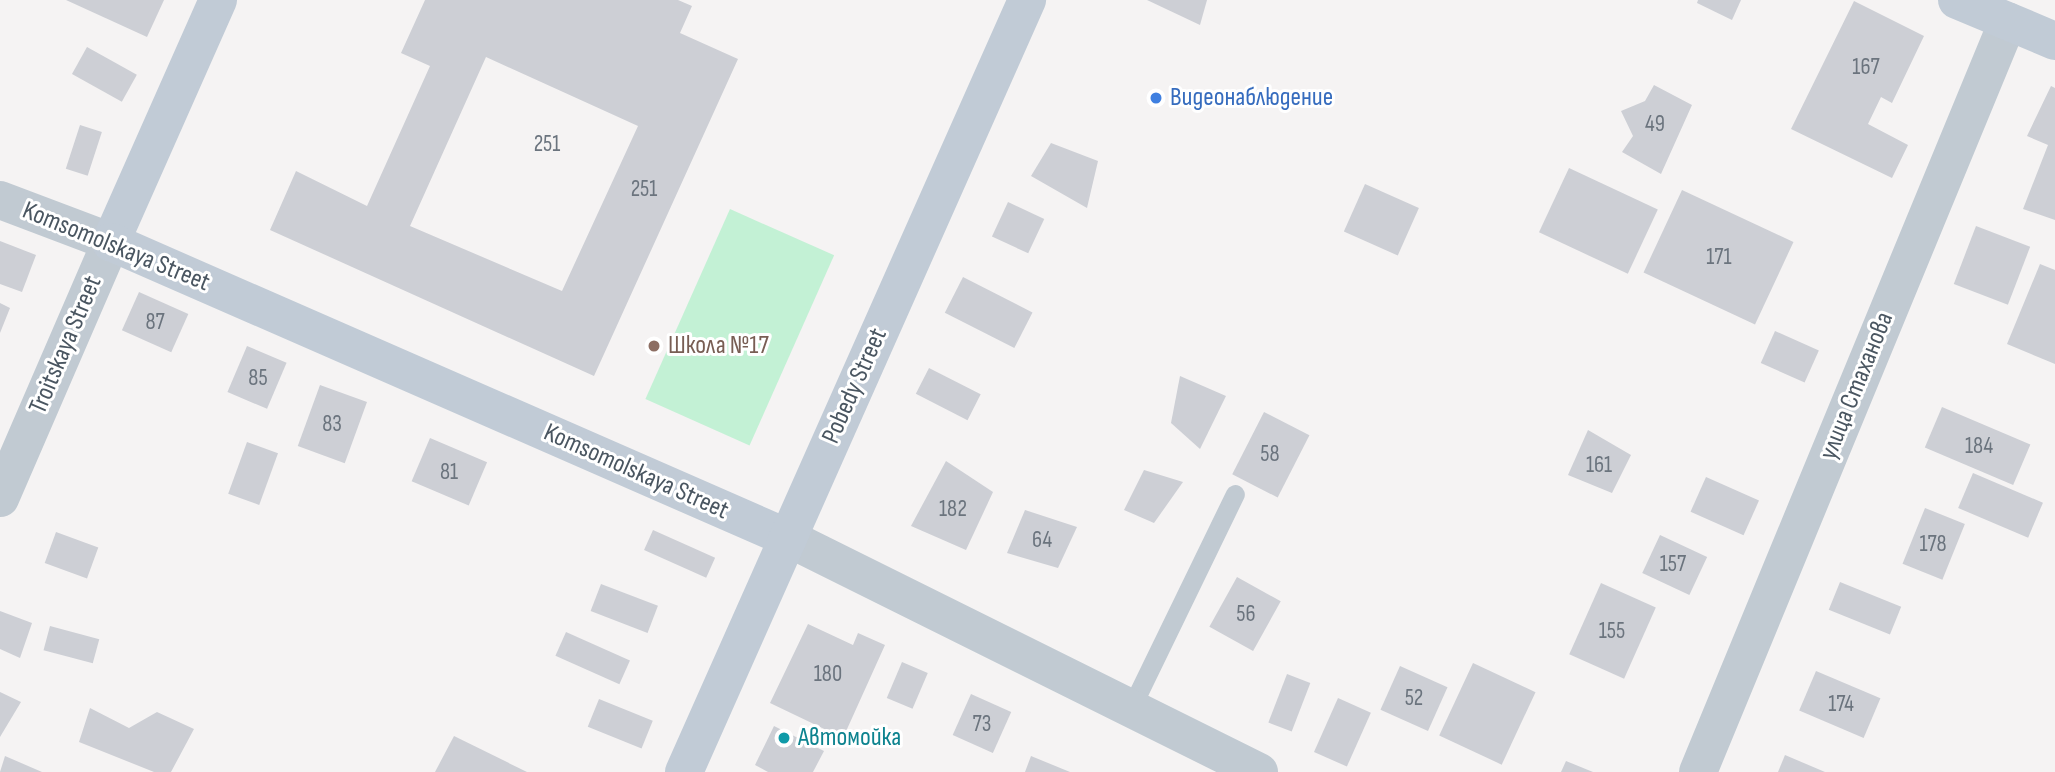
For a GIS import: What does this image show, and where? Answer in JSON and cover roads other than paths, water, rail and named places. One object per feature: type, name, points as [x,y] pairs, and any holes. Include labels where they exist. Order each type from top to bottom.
[{"type":"street","name":"Troitskaya Street","points":[[0,498],[218,0]]},
{"type":"street","name":"Pobedy Street","points":[[684,772],[1027,0]]},
{"type":"street","points":[[1957,0],[2012,11],[2055,41]]},
{"type":"street","name":"улица Стаханова","points":[[1698,772],[2012,11]]},
{"type":"street","name":"Komsomolskaya Street","points":[[0,200],[111,242],[788,538],[1259,772]]},
{"type":"lane","points":[[1130,710],[1234,494]]},
{"type":"place","name":"Видеонаблюдение","points":[[1156,98]]},
{"type":"place","name":"Школа №17","points":[[654,346]]},
{"type":"place","name":"Автомойка","points":[[784,738]]}]
